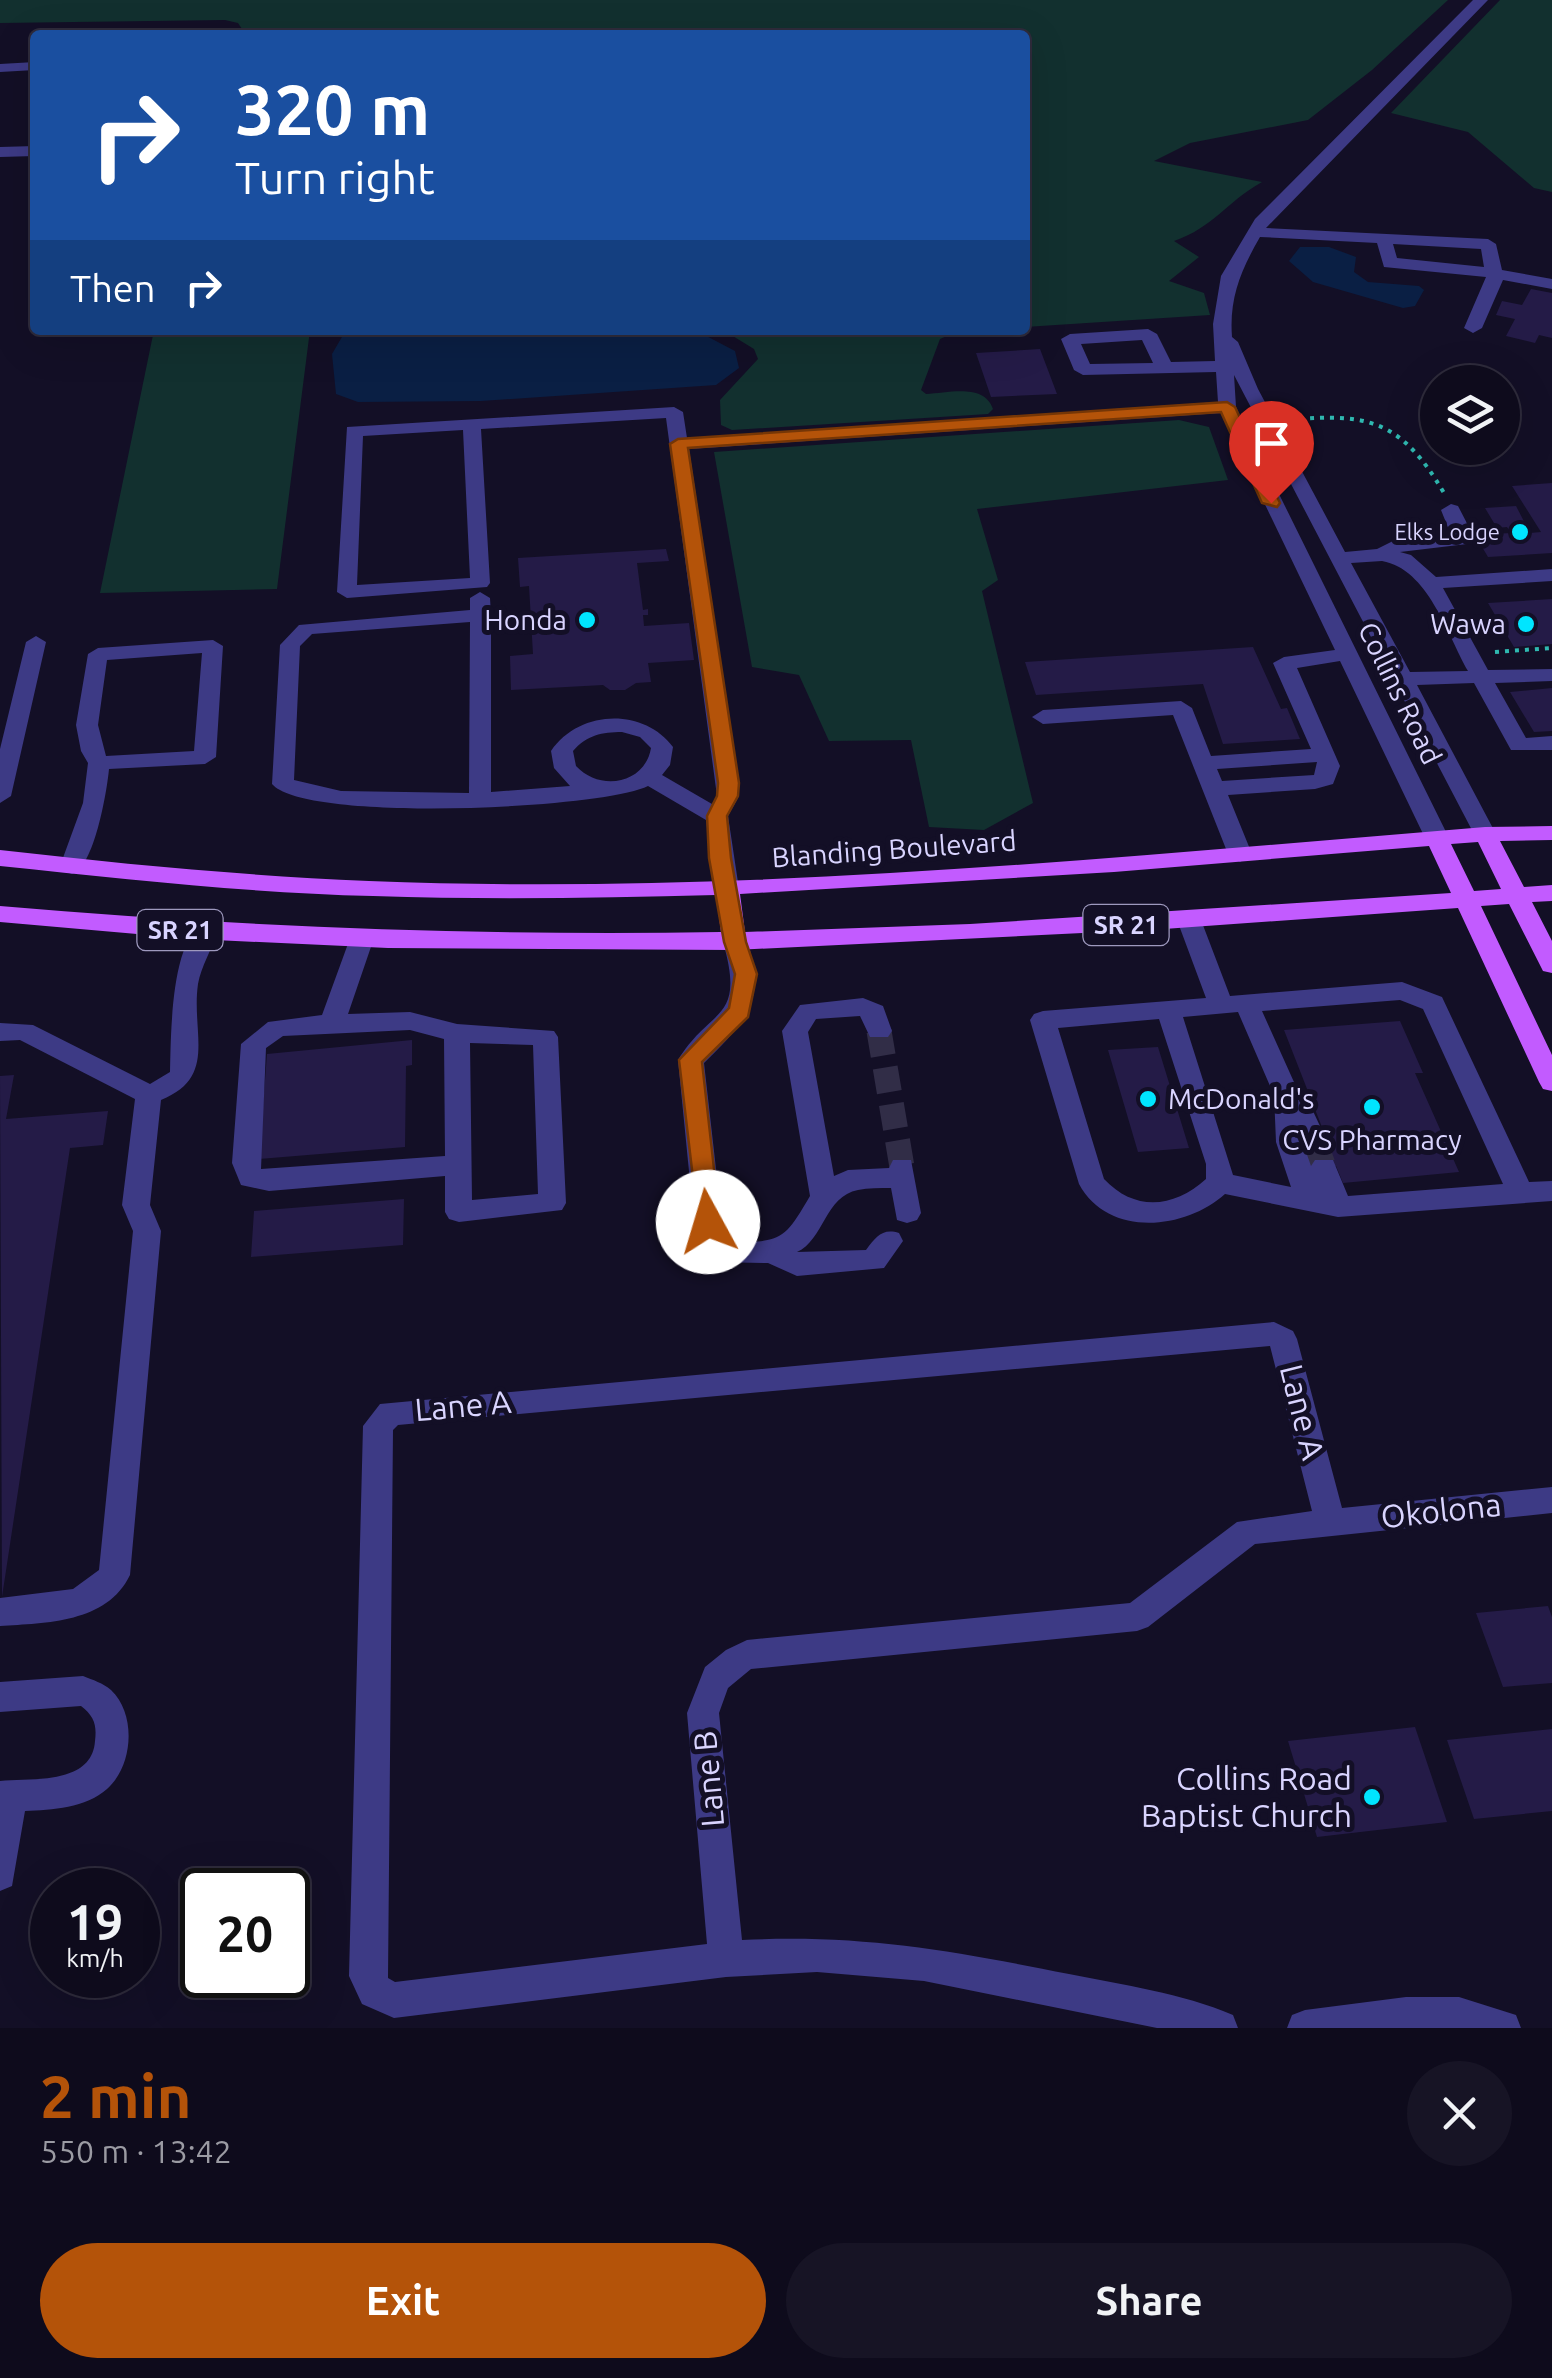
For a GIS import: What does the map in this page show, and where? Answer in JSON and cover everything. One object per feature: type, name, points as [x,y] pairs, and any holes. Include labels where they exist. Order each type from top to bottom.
[{"type":"main road","name":"Blanding Boulevard","points":[[2,863],[396,887],[728,889],[861,884],[1485,834],[1552,833]]},
{"type":"main road","name":"Collins Road","points":[[1485,834],[1552,966]]},
{"type":"main road","name":"Collins Road","points":[[1438,838],[1552,1082]]},
{"type":"main road","points":[[728,889],[735,942]]},
{"type":"main road","name":"SR 21","points":[[0,914],[360,941],[620,946],[910,938],[1552,893]]},
{"type":"street","name":"Collins Road","points":[[1438,838],[1227,407],[1222,324],[1229,276],[1255,232],[1285,196],[1481,0]]},
{"type":"street","points":[[0,68],[30,66]]},
{"type":"street","points":[[0,152],[30,150]]},
{"type":"street","points":[[1255,232],[1488,244],[1494,274],[1473,328]]},
{"type":"street","points":[[1384,238],[1390,262],[1457,266],[1552,284]]},
{"type":"street","name":"Collins Road","points":[[1222,324],[1267,422],[1485,834]]},
{"type":"street","points":[[1164,366],[1148,334],[1070,339],[1083,370],[1224,366]]},
{"type":"street","points":[[678,444],[1227,407]]},
{"type":"street","points":[[480,583],[348,592],[354,431],[674,412],[728,783],[728,796],[717,816],[720,858],[728,889]]},
{"type":"street","points":[[472,424],[481,615],[480,801]]},
{"type":"street","points":[[1382,555],[1399,544],[1460,540],[1450,510]]},
{"type":"street","points":[[1342,558],[1382,555],[1404,559],[1430,583],[1519,745],[1552,743]]},
{"type":"street","points":[[1430,583],[1552,575]]},
{"type":"street","points":[[481,615],[322,627],[298,634],[290,645],[283,784],[314,796],[480,801],[538,798],[630,786],[649,778],[661,766],[664,756],[657,739],[636,727],[597,726],[574,736],[561,760],[572,778],[598,788]]},
{"type":"street","points":[[0,796],[36,642]]},
{"type":"street","points":[[72,866],[94,803],[99,764],[88,750],[88,713],[98,654],[212,646],[205,757],[99,764]]},
{"type":"street","points":[[1214,789],[1326,779],[1330,766],[1284,663],[1348,654]]},
{"type":"street","points":[[1404,680],[1552,676]]},
{"type":"street","points":[[1043,718],[1181,708],[1240,854]]},
{"type":"street","points":[[1203,763],[1324,755]]},
{"type":"street","points":[[649,778],[717,816]]},
{"type":"street","points":[[1189,920],[1286,1095],[1304,1116],[1338,1206]]},
{"type":"street","points":[[149,1095],[179,1082],[183,1075],[186,982],[206,932]]},
{"type":"street","points":[[332,1023],[360,941]]},
{"type":"street","points":[[735,942],[746,974],[740,1011],[690,1060],[708,1222],[724,1254],[771,1252],[798,1240],[824,1197],[848,1180],[903,1172],[906,1213]]},
{"type":"street","points":[[1520,1193],[1433,1003],[1402,991],[1043,1020],[1092,1184],[1110,1204],[1125,1210],[1168,1213],[1195,1203],[1220,1184],[1338,1206],[1552,1191]]},
{"type":"street","points":[[824,1197],[795,1031],[808,1011],[863,1006],[874,1012],[879,1031]]},
{"type":"street","points":[[1168,1009],[1219,1164],[1220,1184]]},
{"type":"street","points":[[457,1033],[460,1212],[552,1203],[545,1037],[457,1033],[410,1021],[276,1028],[254,1044],[244,1163],[250,1178],[269,1182],[458,1165]]},
{"type":"street","points":[[0,1032],[24,1031],[149,1095]]},
{"type":"street","points":[[0,1612],[78,1603],[106,1586],[114,1575],[147,1231],[136,1204],[149,1095]]},
{"type":"street","points":[[1286,1095],[1290,1142],[1308,1198]]},
{"type":"street","points":[[771,1252],[797,1266],[874,1260],[889,1241]]},
{"type":"street","name":"Lane A","points":[[726,1959],[394,2000],[375,1991],[367,1976],[378,1426],[390,1412],[1274,1334],[1283,1339],[1330,1522]]},
{"type":"street","name":"Okolona","points":[[1330,1522],[1552,1500]]},
{"type":"street","name":"Lane B","points":[[726,1959],[704,1713],[706,1694],[714,1678],[729,1664],[747,1655],[1137,1617],[1248,1532],[1330,1522]]},
{"type":"street","points":[[0,1697],[83,1691],[96,1694],[104,1702],[112,1722],[106,1764],[88,1784],[5,1796],[0,1874]]},
{"type":"street","points":[[726,1959],[817,1954],[924,1962],[1220,2028]]},
{"type":"street","points":[[1306,2028],[1456,2014],[1482,2018],[1503,2028]]},
{"type":"path","points":[[1267,422],[1344,416],[1386,426],[1420,451],[1450,510]]},
{"type":"green space","points":[[0,0],[1448,0],[1372,70],[1308,120],[1190,143],[1154,161],[1262,182],[1210,222],[1174,241],[1199,257],[1169,281],[1204,293],[1210,315],[1030,327],[1030,30],[243,30],[238,23],[225,20],[0,23]]},
{"type":"green space","points":[[1500,0],[1552,0],[1552,192],[1534,188],[1468,132],[1391,113]]},
{"type":"green space","points":[[153,335],[309,335],[277,589],[100,593]]},
{"type":"green space","points":[[731,335],[949,335],[940,339],[921,390],[926,394],[974,393],[993,409],[988,414],[732,430],[721,425],[720,400],[758,359],[754,349]]},
{"type":"green space","points":[[1179,420],[1209,427],[1228,480],[977,509],[998,580],[982,591],[1033,803],[984,830],[929,827],[911,740],[829,741],[799,675],[752,667],[714,452]]},
{"type":"water","points":[[1300,247],[1329,247],[1356,257],[1354,272],[1368,282],[1419,286],[1424,290],[1415,306],[1403,308],[1313,282],[1289,261]]},
{"type":"water","points":[[343,335],[705,335],[735,351],[739,368],[716,385],[481,401],[358,402],[336,394],[332,354]]},
{"type":"building","points":[[1531,289],[1552,293],[1552,338],[1539,335],[1535,343],[1506,336],[1515,319],[1496,315],[1502,301],[1522,305]]},
{"type":"building","points":[[1040,349],[1057,394],[991,397],[976,353]]},
{"type":"building","name":"Elks Lodge","points":[[1552,483],[1552,553],[1488,557],[1475,535],[1511,533],[1507,527],[1497,528],[1485,508],[1516,506],[1530,533],[1541,532],[1512,486]]},
{"type":"building","name":"Honda","points":[[666,549],[669,561],[637,563],[643,610],[648,609],[648,615],[643,615],[644,626],[689,623],[694,660],[648,663],[651,682],[636,683],[625,690],[610,690],[603,685],[511,690],[510,656],[533,654],[529,586],[520,587],[518,558]]},
{"type":"building","name":"Wawa","points":[[1552,599],[1552,644],[1514,647],[1488,603]]},
{"type":"building","points":[[1253,647],[1281,709],[1287,708],[1300,739],[1223,744],[1203,684],[1036,695],[1025,662]]},
{"type":"building","name":"Wawa","points":[[1552,688],[1552,731],[1534,732],[1510,692]]},
{"type":"building","name":"CVS Pharmacy","points":[[1400,1021],[1423,1073],[1415,1073],[1459,1172],[1343,1183],[1336,1166],[1312,1168],[1303,1142],[1327,1140],[1284,1030]]},
{"type":"building","points":[[412,1040],[412,1065],[406,1066],[405,1147],[259,1159],[267,1054]]},
{"type":"building","name":"McDonald's","points":[[1158,1047],[1189,1148],[1138,1152],[1108,1050]]},
{"type":"building","points":[[14,1075],[6,1119],[108,1111],[103,1145],[70,1148],[2,1597],[0,1076]]},
{"type":"building","points":[[404,1199],[403,1245],[251,1257],[254,1211]]},
{"type":"building","points":[[1548,1606],[1552,1617],[1552,1683],[1503,1687],[1476,1613]]},
{"type":"building","name":"Collins Road Baptist Church","points":[[1415,1727],[1447,1822],[1317,1837],[1288,1741]]},
{"type":"building","points":[[1552,1729],[1552,1811],[1474,1819],[1447,1740]]},
{"type":"tunnel","points":[[879,1031],[902,1167]]},
{"type":"tunnel","points":[[1314,1141],[1324,1167]]},
{"type":"place","name":"Elks Lodge","points":[[1520,532]]},
{"type":"place","name":"Honda","points":[[587,620]]},
{"type":"place","name":"Wawa","points":[[1526,624]]},
{"type":"place","name":"McDonald's","points":[[1148,1099]]},
{"type":"place","name":"CVS Pharmacy","points":[[1372,1107]]},
{"type":"place","name":"Collins Road Baptist Church","points":[[1372,1797]]},
{"type":"route","points":[[708,1222],[690,1060],[740,1011],[746,974],[735,942],[720,858],[717,816],[728,796],[728,783],[678,444],[1227,407],[1271,503]]}]
